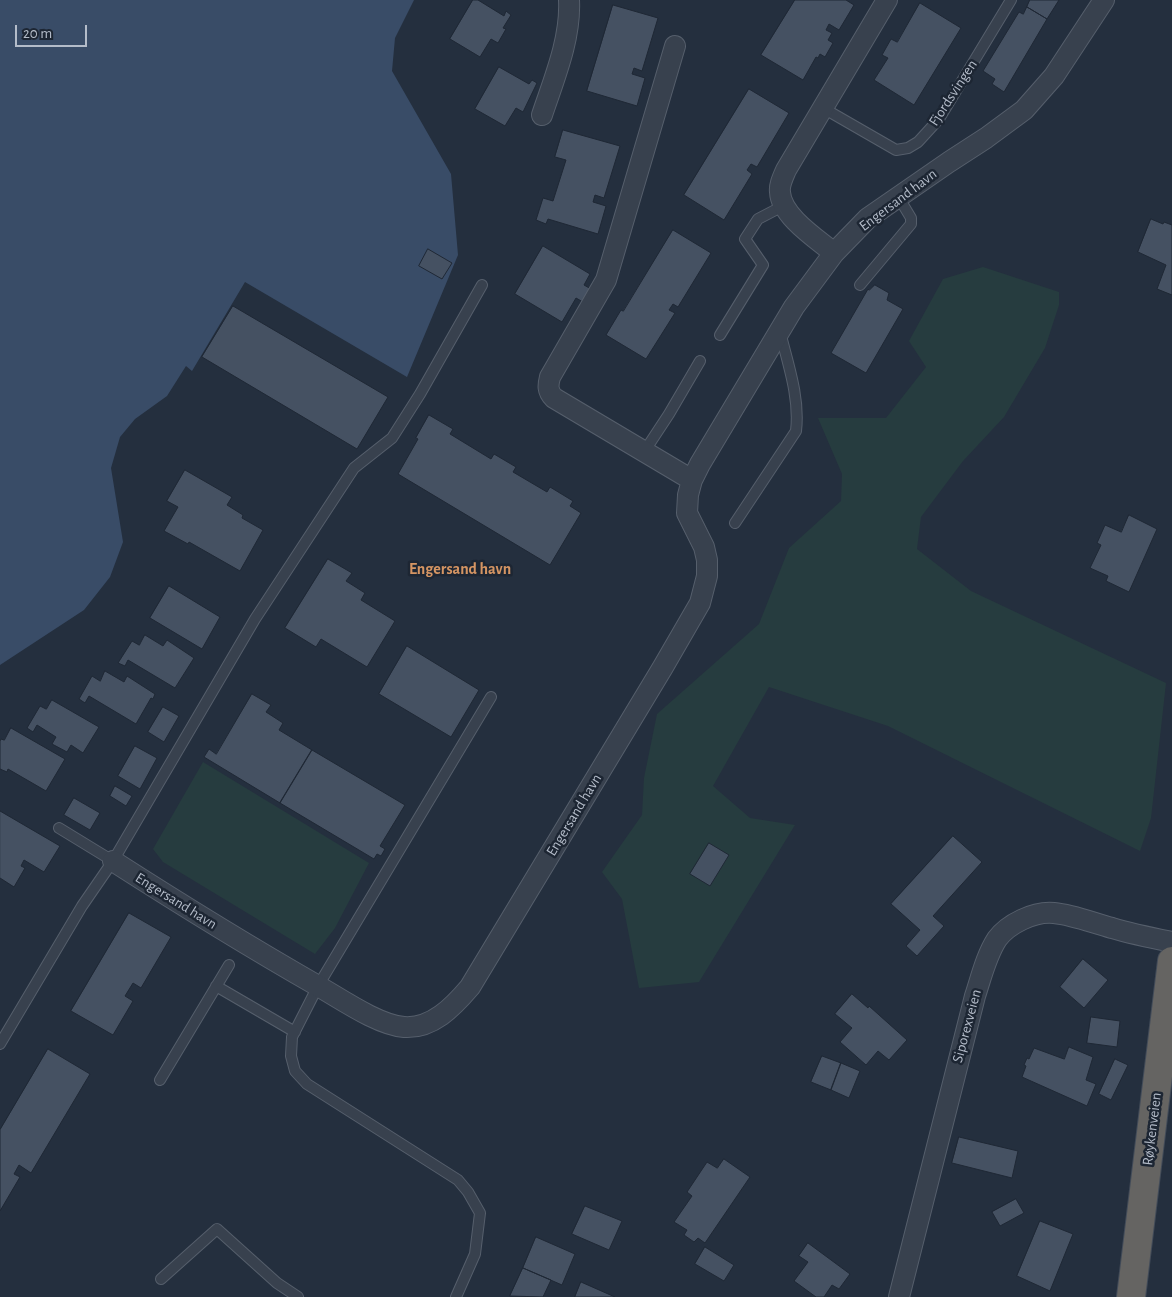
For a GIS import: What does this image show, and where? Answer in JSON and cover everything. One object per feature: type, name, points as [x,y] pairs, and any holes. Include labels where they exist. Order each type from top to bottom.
[{"type":"highway","name":"Røykenveien","points":[[1131,1297],[1172,960]]},
{"type":"street","points":[[542,116],[558,67],[570,19],[569,0]]},
{"type":"street","points":[[834,253],[810,234],[783,206],[779,192],[786,170],[887,0]]},
{"type":"street","name":"Engersand havn","points":[[112,861],[248,946],[318,986],[395,1026],[406,1027],[427,1022],[441,1016],[454,1006],[470,987],[700,604],[704,591],[708,560],[704,547],[686,513],[692,480],[794,307],[834,253],[868,218],[1024,110],[1054,76],[1104,0]]},
{"type":"street","points":[[675,46],[606,280],[550,377],[548,390],[554,398],[692,480]]},
{"type":"street","name":"Siporexveien","points":[[899,1297],[974,996],[996,940],[1012,924],[1025,918],[1051,912],[1072,916],[1142,937],[1172,942]]},
{"type":"lane","name":"Fjordsvingen","points":[[823,108],[896,150],[908,148],[918,142],[939,119],[1011,0]]},
{"type":"lane","points":[[860,285],[911,224],[911,218],[899,198]]},
{"type":"lane","points":[[720,335],[763,265],[745,239],[758,219],[783,206]]},
{"type":"lane","points":[[0,1044],[82,906],[112,861],[255,619],[354,468],[392,438],[429,379],[482,285]]},
{"type":"lane","points":[[736,524],[796,432],[798,416],[779,331]]},
{"type":"lane","points":[[644,452],[700,361]]},
{"type":"lane","points":[[456,1297],[476,1254],[480,1214],[468,1192],[458,1180],[307,1084],[295,1071],[291,1056],[292,1037],[318,986],[491,697]]},
{"type":"lane","points":[[59,828],[112,861]]},
{"type":"lane","points":[[160,1080],[229,966]]},
{"type":"lane","points":[[216,986],[295,1032]]},
{"type":"lane","points":[[161,1279],[217,1228],[277,1283],[298,1297]]},
{"type":"green space","points":[[983,267],[1059,292],[1059,305],[1045,348],[1004,417],[963,461],[921,517],[917,549],[971,591],[1166,683],[1151,818],[1140,851],[888,726],[769,687],[713,786],[750,818],[795,825],[699,982],[639,988],[622,899],[602,872],[642,815],[644,778],[657,714],[759,624],[789,548],[841,501],[842,474],[818,418],[886,418],[926,367],[909,341],[943,279]]},
{"type":"green space","points":[[203,762],[369,863],[335,928],[315,954],[163,862],[153,849]]},
{"type":"water","points":[[0,0],[414,0],[395,38],[392,71],[451,174],[458,255],[407,377],[245,282],[192,371],[186,366],[167,396],[135,419],[120,437],[111,468],[123,542],[110,577],[84,610],[0,665]]},
{"type":"building","points":[[473,0],[478,0],[504,16],[506,11],[511,15],[503,28],[506,29],[498,43],[491,39],[480,57],[450,39]]},
{"type":"building","points":[[795,0],[846,0],[854,5],[839,30],[829,24],[826,30],[832,33],[828,40],[833,43],[825,57],[820,54],[818,58],[816,57],[803,80],[761,55]]},
{"type":"building","points":[[1030,0],[1059,0],[1047,19],[1027,7]]},
{"type":"building","points":[[920,3],[961,28],[914,105],[874,80],[888,58],[882,55],[891,39],[897,42]]},
{"type":"building","points":[[613,5],[658,18],[642,71],[634,68],[632,74],[645,78],[637,106],[587,91]]},
{"type":"building","points":[[1027,7],[1047,19],[1004,92],[992,84],[995,79],[983,71],[1019,12],[1023,14]]},
{"type":"building","points":[[499,67],[529,84],[532,80],[537,83],[523,112],[516,108],[505,126],[475,109]]},
{"type":"building","points":[[749,89],[789,113],[757,167],[751,164],[747,170],[752,174],[724,220],[684,195]]},
{"type":"building","points":[[563,130],[620,146],[604,198],[595,195],[593,202],[606,206],[598,234],[548,219],[546,224],[536,220],[543,198],[553,201],[566,160],[555,157]]},
{"type":"building","points":[[1151,219],[1163,224],[1164,222],[1172,225],[1172,295],[1157,289],[1166,265],[1138,252]]},
{"type":"building","points":[[673,230],[711,253],[678,307],[673,304],[669,310],[675,313],[646,359],[606,335]]},
{"type":"building","points":[[543,246],[590,274],[584,285],[591,289],[583,302],[576,298],[562,322],[515,294]]},
{"type":"building","points":[[428,249],[452,263],[442,279],[419,266]]},
{"type":"building","points":[[875,285],[889,293],[887,300],[903,309],[866,373],[831,353],[868,289]]},
{"type":"building","points":[[233,306],[388,397],[357,449],[202,357]]},
{"type":"building","points":[[429,415],[453,429],[450,434],[491,459],[494,454],[516,467],[513,472],[547,492],[550,487],[573,501],[570,506],[581,513],[550,565],[398,474]]},
{"type":"building","points":[[185,470],[232,497],[227,505],[243,515],[242,518],[263,530],[240,571],[189,542],[188,544],[164,531],[178,507],[167,501]]},
{"type":"building","points":[[1129,515],[1157,529],[1129,592],[1106,581],[1108,576],[1090,568],[1101,545],[1097,543],[1105,525],[1121,532]]},
{"type":"building","points":[[328,559],[352,573],[346,581],[365,593],[361,600],[395,621],[367,667],[321,639],[316,647],[285,628]]},
{"type":"building","points":[[169,586],[220,617],[202,649],[150,618]]},
{"type":"building","points":[[145,635],[163,646],[167,640],[194,658],[175,688],[128,660],[125,666],[118,663],[132,641],[139,645]]},
{"type":"building","points":[[407,646],[479,690],[451,737],[379,694]]},
{"type":"building","points":[[105,671],[124,682],[127,676],[155,694],[136,724],[89,696],[85,703],[79,699],[92,676],[100,681]]},
{"type":"building","points":[[252,694],[271,705],[266,712],[283,723],[279,730],[312,750],[280,803],[204,757],[209,749],[216,754]]},
{"type":"building","points":[[52,700],[99,727],[83,753],[71,745],[67,752],[52,744],[56,737],[37,725],[33,732],[27,728],[40,706],[46,709]]},
{"type":"building","points":[[163,707],[179,716],[164,742],[148,732]]},
{"type":"building","points":[[11,728],[65,759],[46,791],[8,769],[7,772],[0,769],[0,741],[1,739],[4,740]]},
{"type":"building","points":[[135,746],[157,758],[140,789],[118,776]]},
{"type":"building","points":[[312,750],[405,805],[380,846],[385,849],[381,856],[377,854],[374,859],[280,803]]},
{"type":"building","points":[[115,786],[132,796],[126,806],[110,796]]},
{"type":"building","points":[[74,798],[100,813],[90,830],[64,815]]},
{"type":"building","points":[[0,811],[60,846],[44,872],[24,860],[21,866],[25,868],[14,887],[0,878]]},
{"type":"building","points":[[953,836],[982,862],[933,916],[944,926],[917,956],[906,946],[920,930],[891,904]]},
{"type":"building","points":[[709,843],[729,855],[710,886],[690,874]]},
{"type":"building","points":[[129,913],[171,937],[141,988],[133,983],[125,996],[133,1001],[113,1035],[71,1011]]},
{"type":"building","points":[[1083,959],[1108,980],[1084,1008],[1060,987]]},
{"type":"building","points":[[852,994],[868,1008],[869,1006],[907,1040],[889,1060],[878,1051],[866,1065],[840,1042],[852,1028],[835,1014]]},
{"type":"building","points":[[1091,1017],[1120,1021],[1117,1047],[1087,1043]]},
{"type":"building","points":[[1069,1047],[1093,1057],[1086,1080],[1096,1084],[1087,1106],[1022,1077],[1026,1066],[1024,1065],[1034,1048],[1064,1059]]},
{"type":"building","points":[[48,1049],[90,1074],[31,1173],[19,1165],[14,1174],[20,1177],[0,1211],[0,1130]]},
{"type":"building","points":[[822,1056],[841,1063],[831,1090],[811,1082]]},
{"type":"building","points":[[1115,1059],[1128,1065],[1111,1100],[1099,1094]]},
{"type":"building","points":[[841,1063],[860,1071],[849,1098],[831,1090]]},
{"type":"building","points":[[959,1137],[1018,1151],[1012,1178],[952,1163]]},
{"type":"building","points":[[724,1159],[750,1177],[705,1243],[698,1238],[694,1242],[684,1235],[687,1230],[674,1222],[692,1196],[687,1192],[707,1162],[717,1168]]},
{"type":"building","points":[[1016,1199],[1024,1213],[1000,1226],[992,1212]]},
{"type":"building","points":[[585,1206],[622,1221],[609,1250],[572,1234]]},
{"type":"building","points":[[1040,1221],[1073,1234],[1050,1291],[1017,1276]]},
{"type":"building","points":[[536,1237],[575,1254],[562,1285],[523,1268]]},
{"type":"building","points":[[808,1243],[850,1274],[839,1289],[832,1285],[824,1297],[816,1297],[794,1281],[808,1262],[799,1256]]},
{"type":"building","points":[[705,1247],[734,1265],[724,1281],[695,1264]]},
{"type":"building","points":[[523,1268],[551,1280],[543,1297],[510,1296]]},
{"type":"building","points":[[581,1282],[615,1297],[575,1297]]},
{"type":"district","name":"Engersand havn","points":[[460,569]]}]
